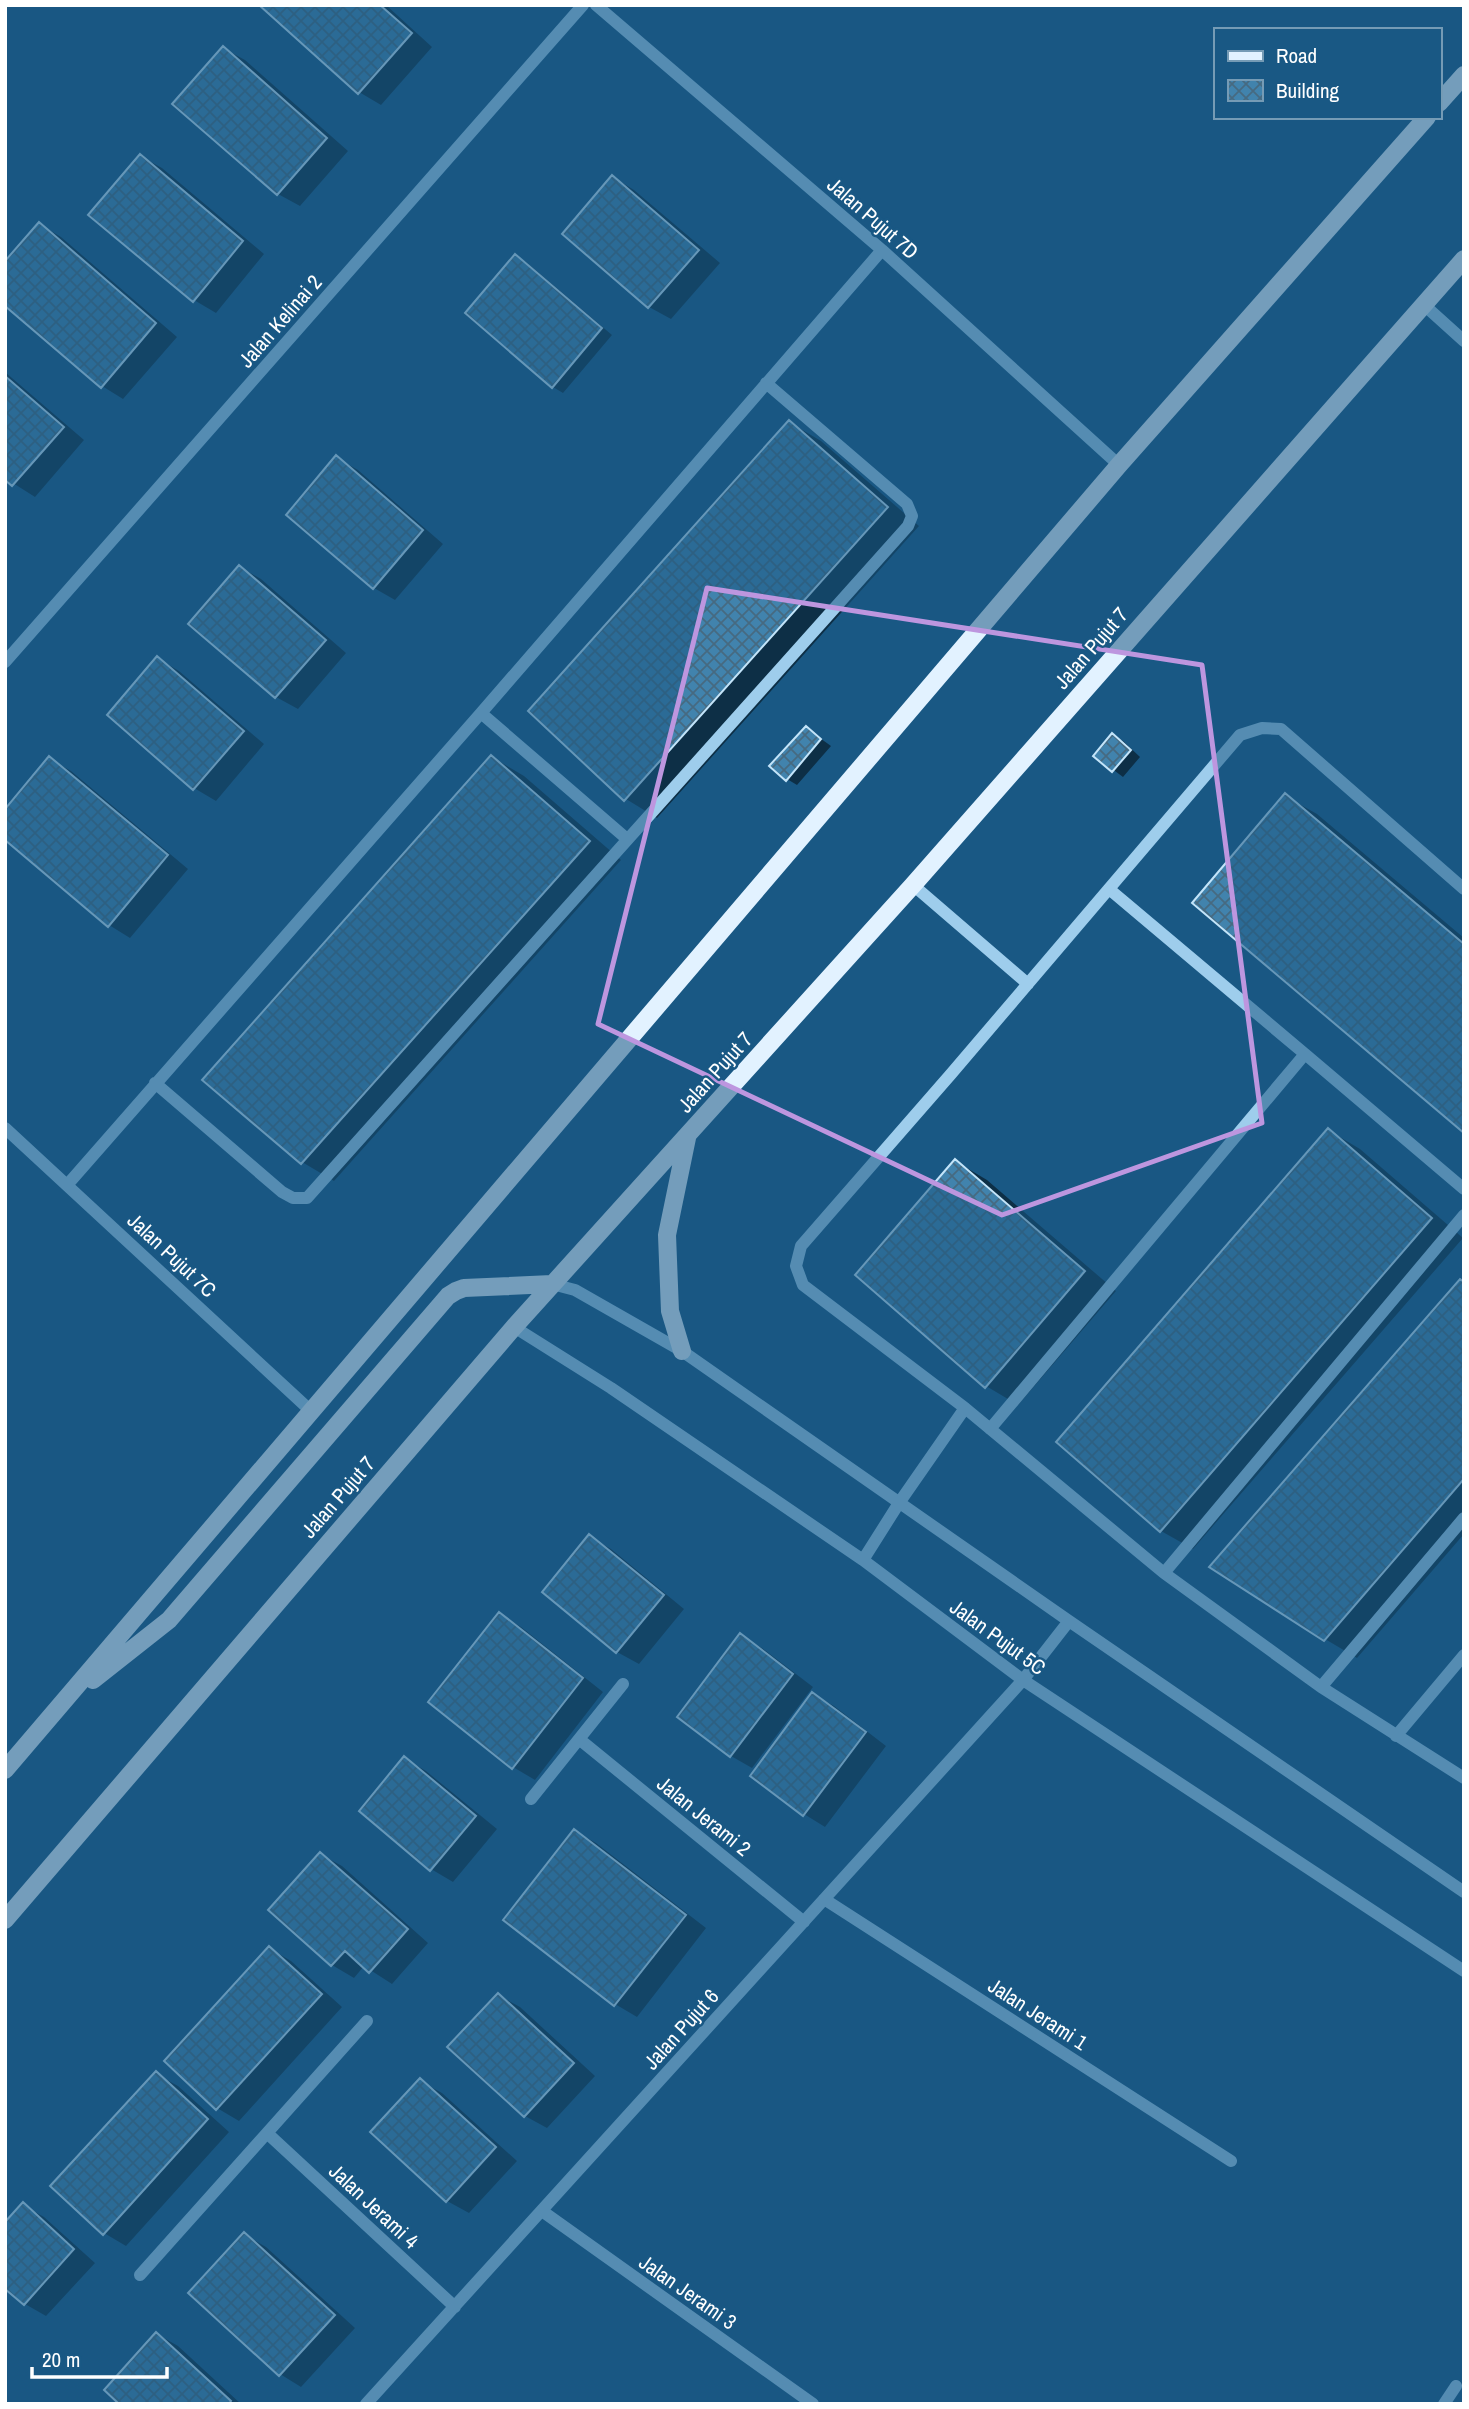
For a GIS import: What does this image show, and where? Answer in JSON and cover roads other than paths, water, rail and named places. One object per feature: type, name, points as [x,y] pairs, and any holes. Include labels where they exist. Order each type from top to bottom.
[{"type":"main road","points":[[1441,101],[1464,75]]},
{"type":"main road","points":[[5,1770],[1119,465],[1425,119]]},
{"type":"main road","name":"Jalan Pujut 7","points":[[5,1920],[514,1326],[913,886],[1464,259]]},
{"type":"main road","points":[[682,1351],[670,1311],[667,1235],[687,1138]]},
{"type":"main road","points":[[62,1704],[169,1620],[448,1296],[464,1288],[552,1284]]},
{"type":"street","name":"Jalan Kelinai 2","points":[[5,662],[583,5]]},
{"type":"street","name":"Jalan Pujut 7D","points":[[596,5],[882,250],[1119,465]]},
{"type":"street","points":[[68,1184],[882,250]]},
{"type":"street","points":[[1423,304],[1464,341]]},
{"type":"street","points":[[155,1083],[282,1192],[293,1198],[307,1198],[908,526],[912,516],[907,504],[766,383]]},
{"type":"street","points":[[481,713],[627,839]]},
{"type":"street","points":[[1464,889],[1281,729],[1262,728],[1240,735],[801,1246],[796,1266],[803,1285],[965,1408],[1164,1573],[1321,1687],[1464,1778]]},
{"type":"street","points":[[913,886],[1028,984]]},
{"type":"street","points":[[1109,889],[1464,1189]]},
{"type":"street","points":[[990,1429],[1305,1054]]},
{"type":"street","name":"Jalan Pujut 7C","points":[[5,1128],[312,1412]]},
{"type":"street","points":[[1164,1573],[1464,1215]]},
{"type":"street","points":[[552,1284],[575,1290],[682,1351],[1464,1892]]},
{"type":"street","name":"Jalan Pujut 5C","points":[[514,1326],[611,1388],[863,1560],[1023,1680],[1464,1971]]},
{"type":"street","points":[[863,1560],[965,1408]]},
{"type":"street","points":[[1321,1687],[1464,1518]]},
{"type":"street","name":"Jalan Pujut 6","points":[[366,2404],[1023,1680],[1069,1621]]},
{"type":"street","points":[[1396,1736],[1464,1655]]},
{"type":"street","points":[[531,1800],[623,1684]]},
{"type":"street","name":"Jalan Jerami 2","points":[[579,1739],[804,1922]]},
{"type":"street","name":"Jalan Jerami 1","points":[[824,1899],[1231,2161]]},
{"type":"street","points":[[140,2275],[366,2021]]},
{"type":"street","name":"Jalan Jerami 4","points":[[267,2133],[455,2307]]},
{"type":"street","name":"Jalan Jerami 3","points":[[541,2211],[813,2404]]},
{"type":"street","points":[[1444,2404],[1456,2386]]}]
